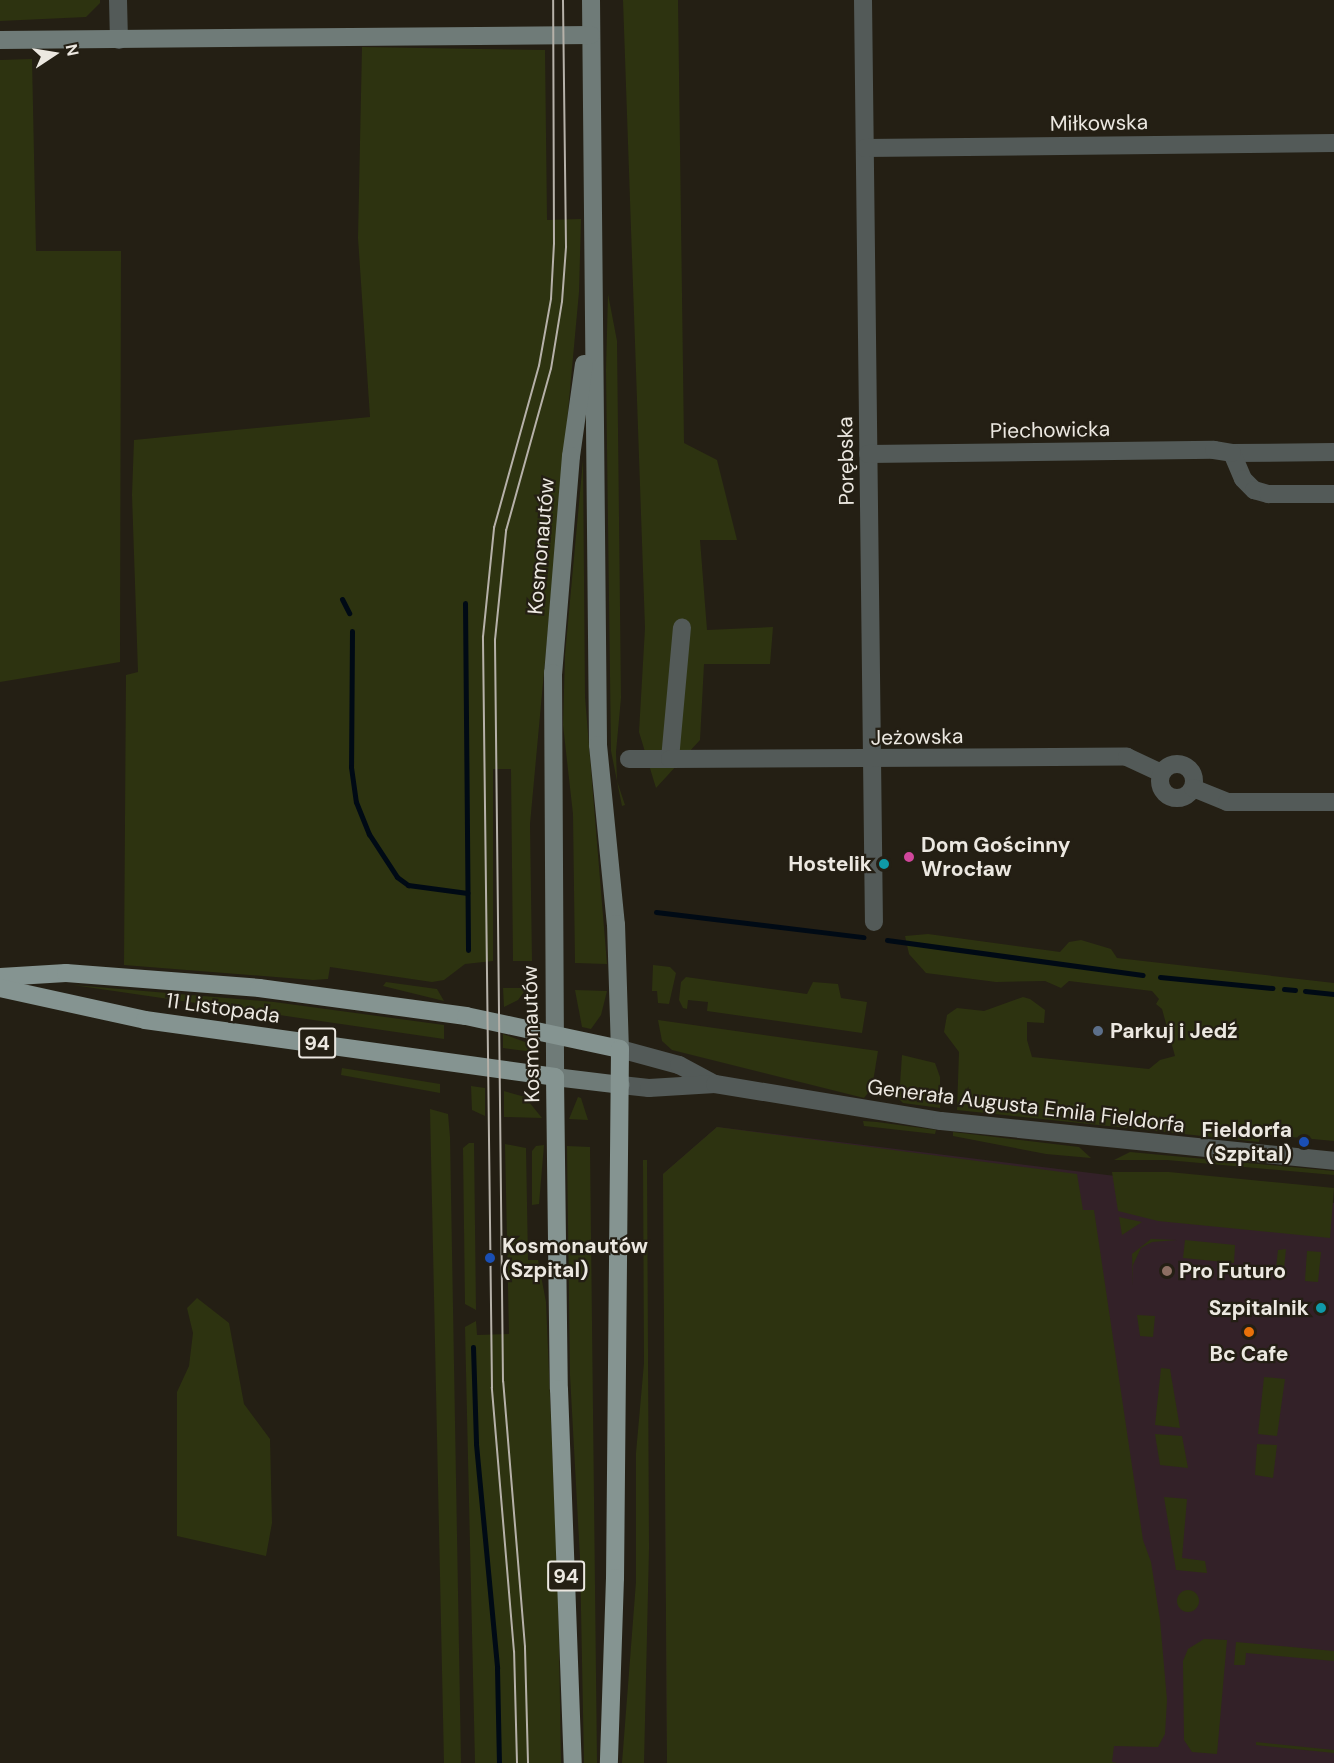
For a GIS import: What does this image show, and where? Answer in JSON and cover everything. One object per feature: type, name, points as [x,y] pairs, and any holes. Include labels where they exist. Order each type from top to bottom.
[{"type":"main road","name":"Kosmonautów","points":[[591,0],[592,305],[598,745],[616,924],[621,1085],[617,1125],[615,1547],[609,1763]]},
{"type":"main road","points":[[0,40],[591,35]]},
{"type":"main road","name":"Kosmonautów","points":[[573,1763],[558,1389],[553,673],[571,456],[592,305]]},
{"type":"main road","name":"11 Listopada","points":[[0,977],[66,973],[259,988],[454,1015],[620,1049]]},
{"type":"main road","name":"11 Listopada","points":[[0,988],[145,1020],[621,1085]]},
{"type":"street","points":[[118,0],[119,40]]},
{"type":"street","name":"Porębska","points":[[863,0],[874,922]]},
{"type":"street","name":"Miłkowska","points":[[865,148],[1334,143]]},
{"type":"street","name":"Piechowicka","points":[[868,454],[1214,450],[1232,453],[1334,452]]},
{"type":"street","points":[[1232,453],[1244,479],[1254,490],[1268,494],[1334,494]]},
{"type":"street","points":[[670,759],[682,628]]},
{"type":"street","name":"Jeżowska","points":[[629,759],[871,760],[1127,757],[1162,774],[1161,784],[1170,796],[1186,795],[1192,788],[1227,802],[1334,802]]},
{"type":"street","name":"Generała Augusta Emila Fieldorfa","points":[[620,1049],[679,1065],[715,1084]]},
{"type":"street","name":"Generała Augusta Emila Fieldorfa","points":[[621,1085],[649,1088],[715,1084],[941,1121],[1334,1161]]},
{"type":"shaded area","points":[[717,1127],[1334,1203],[1334,1763],[667,1763],[663,1174]]},
{"type":"green space","points":[[0,0],[100,0],[100,3],[86,17],[0,21]]},
{"type":"green space","points":[[623,0],[678,0],[684,443],[717,460],[737,540],[700,540],[707,630],[773,627],[770,664],[704,664],[700,740],[656,788],[639,732],[645,628]]},
{"type":"green space","points":[[362,47],[545,50],[547,220],[581,219],[579,292],[530,824],[532,961],[513,961],[511,769],[493,769],[493,961],[465,964],[444,980],[432,982],[330,967],[328,979],[313,980],[124,965],[126,675],[138,672],[132,495],[134,440],[370,417],[358,238]]},
{"type":"green space","points":[[32,59],[36,251],[121,251],[120,662],[0,682],[0,60]]},
{"type":"green space","points":[[608,294],[617,341],[621,698],[616,752],[617,781],[611,751],[606,370]]},
{"type":"green space","points":[[583,460],[585,697],[607,964],[575,963],[573,814],[563,725],[565,655]]},
{"type":"green space","points":[[617,781],[625,805],[622,806]]},
{"type":"green space","points":[[928,934],[1060,952],[1069,942],[1081,940],[1111,949],[1117,958],[1334,983],[1334,1141],[1260,1134],[1259,1142],[957,1110],[959,1052],[944,1032],[947,1015],[957,1008],[984,1011],[1023,997],[1030,999],[1045,1010],[1044,1023],[1027,1022],[1027,1040],[1032,1057],[1149,1069],[1160,1060],[1175,1056],[1162,1009],[1156,1004],[1159,999],[1152,991],[1069,981],[1061,988],[1045,981],[996,982],[926,973],[909,954],[905,936]]},
{"type":"green space","points":[[653,965],[670,967],[676,973],[669,1004],[658,1003],[657,991],[652,991]]},
{"type":"green space","points":[[686,977],[807,994],[813,982],[838,984],[841,998],[867,1002],[862,1033],[707,1011],[708,1002],[688,1000],[687,1009],[683,1008],[679,1000],[681,982]]},
{"type":"green space","points":[[386,982],[437,989],[444,1001],[383,986]]},
{"type":"green space","points":[[73,985],[274,1002],[444,1025],[444,1039]]},
{"type":"green space","points":[[503,988],[527,988],[518,1000],[504,1007]]},
{"type":"green space","points":[[575,990],[607,991],[601,1015],[591,1029],[582,1027]]},
{"type":"green space","points":[[658,1020],[878,1051],[872,1088],[864,1098],[672,1050],[662,1041]]},
{"type":"green space","points":[[503,1034],[533,1045],[541,1053],[503,1048]]},
{"type":"green space","points":[[902,1055],[935,1063],[940,1077],[940,1108],[903,1103],[899,1099]]},
{"type":"green space","points":[[342,1068],[440,1084],[440,1093],[341,1075]]},
{"type":"green space","points":[[471,1086],[485,1088],[485,1116],[472,1110]]},
{"type":"green space","points":[[504,1091],[525,1097],[542,1118],[504,1117]]},
{"type":"green space","points":[[578,1097],[581,1098],[588,1120],[569,1119]]},
{"type":"green space","points":[[430,1109],[448,1114],[450,1137],[461,1763],[444,1763]]},
{"type":"green space","points":[[863,1121],[936,1130],[935,1134],[864,1126]]},
{"type":"green space","points":[[717,1127],[1077,1174],[1083,1210],[1094,1210],[1143,1540],[1151,1562],[1160,1620],[1167,1700],[1165,1734],[1158,1747],[1114,1746],[1112,1762],[1117,1763],[667,1763],[663,1174]]},
{"type":"green space","points":[[953,1132],[1079,1147],[1091,1158],[1046,1154],[953,1136]]},
{"type":"green space","points":[[469,1143],[474,1143],[476,1310],[465,1304],[463,1148]]},
{"type":"green space","points":[[505,1144],[526,1148],[528,1260],[538,1260],[546,1302],[558,1590],[561,1763],[475,1763],[465,1327],[476,1321],[477,1335],[509,1334]]},
{"type":"green space","points":[[544,1145],[539,1204],[532,1205],[532,1151],[536,1146]]},
{"type":"green space","points":[[567,1146],[590,1147],[597,1763],[584,1763],[580,1558],[570,1375]]},
{"type":"green space","points":[[1130,1152],[1334,1171],[1334,1175],[1167,1160],[1114,1160]]},
{"type":"green space","points":[[643,1160],[647,1160],[649,1548],[644,1763],[622,1763],[636,1582],[636,1453],[644,1363]]},
{"type":"green space","points":[[1112,1172],[1169,1172],[1334,1188],[1330,1238],[1158,1221],[1118,1211]]},
{"type":"green space","points":[[1119,1217],[1128,1219],[1142,1222],[1122,1235]]},
{"type":"green space","points":[[1151,1239],[1177,1240],[1152,1242],[1141,1248],[1133,1265],[1133,1286],[1132,1254]]},
{"type":"green space","points":[[1185,1240],[1235,1245],[1234,1263],[1183,1258]]},
{"type":"green space","points":[[1286,1249],[1283,1279],[1279,1279],[1275,1277],[1278,1250]]},
{"type":"green space","points":[[1307,1251],[1321,1252],[1318,1282],[1305,1281]]},
{"type":"green space","points":[[197,1298],[229,1323],[244,1404],[270,1439],[272,1523],[266,1556],[177,1536],[177,1392],[189,1366],[193,1333],[187,1308]]},
{"type":"green space","points":[[1137,1315],[1155,1316],[1153,1337],[1140,1336]]},
{"type":"green space","points":[[1161,1368],[1170,1369],[1180,1428],[1155,1425]]},
{"type":"green space","points":[[1264,1377],[1285,1379],[1277,1436],[1258,1434]]},
{"type":"green space","points":[[1155,1434],[1182,1436],[1188,1468],[1160,1465]]},
{"type":"green space","points":[[1257,1444],[1277,1445],[1273,1478],[1255,1475]]},
{"type":"green space","points":[[1164,1497],[1187,1499],[1182,1558],[1205,1561],[1207,1573],[1176,1570]]},
{"type":"green space","points":[[1188,1590],[1196,1593],[1199,1601],[1196,1609],[1188,1612],[1180,1609],[1177,1601],[1180,1593]]},
{"type":"green space","points":[[1204,1639],[1227,1640],[1217,1754],[1192,1752],[1184,1740],[1183,1661],[1188,1649]]},
{"type":"green space","points":[[1236,1642],[1334,1651],[1334,1661],[1246,1653],[1245,1665],[1234,1665]]},
{"type":"green space","points":[[1256,1742],[1334,1750],[1334,1753],[1256,1745]]},
{"type":"waterway","points":[[342,599],[349,613]]},
{"type":"waterway","points":[[465,603],[468,950]]},
{"type":"waterway","points":[[352,631],[351,767],[356,802],[369,834],[397,877],[408,885],[467,893]]},
{"type":"waterway","points":[[656,912],[863,937]]},
{"type":"waterway","points":[[887,940],[1143,975]]},
{"type":"waterway","points":[[1160,977],[1272,988]]},
{"type":"waterway","points":[[1284,989],[1295,990]]},
{"type":"waterway","points":[[1305,991],[1334,994]]},
{"type":"waterway","points":[[473,1347],[476,1444],[497,1668],[499,1763]]},
{"type":"tram line","points":[[517,1763],[514,1652],[492,1388],[483,637],[494,528],[539,366],[551,299],[554,244],[553,0]]},
{"type":"tram line","points":[[528,1763],[525,1647],[503,1382],[495,640],[506,531],[551,369],[562,302],[566,247],[563,0]]},
{"type":"place","name":"Dom Gościnny Wrocław","points":[[909,857]]},
{"type":"place","name":"Hostelik","points":[[884,864]]},
{"type":"place","name":"Parkuj i Jedź","points":[[1098,1031]]},
{"type":"place","name":"Fieldorfa (Szpital)","points":[[1304,1142]]},
{"type":"place","name":"Kosmonautów (Szpital)","points":[[490,1258]]},
{"type":"place","name":"Pro Futuro","points":[[1167,1271]]},
{"type":"place","name":"Szpitalnik","points":[[1321,1308]]},
{"type":"place","name":"Bc Cafe","points":[[1249,1332]]}]
